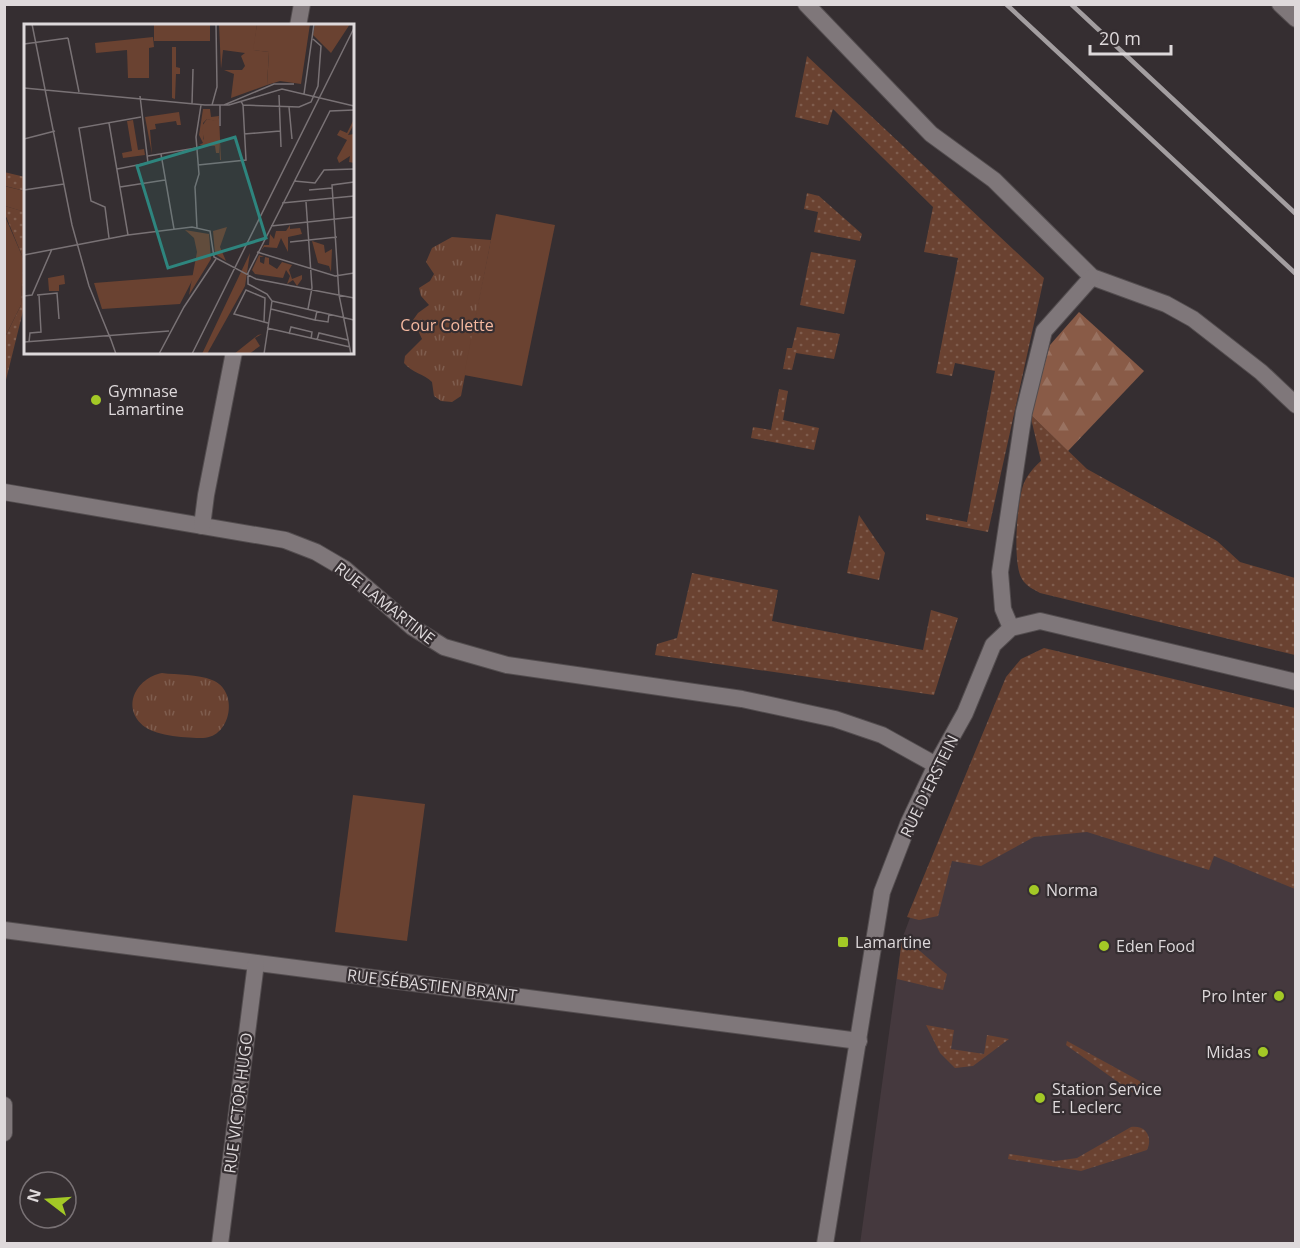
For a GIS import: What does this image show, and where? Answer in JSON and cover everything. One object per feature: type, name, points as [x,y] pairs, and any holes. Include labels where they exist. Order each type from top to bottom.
[{"type":"street","points":[[298,24],[302,4]]},
{"type":"street","points":[[806,4],[931,134],[994,180],[1092,277],[1166,304],[1193,319],[1261,372],[1296,405]]},
{"type":"street","points":[[1280,4],[1296,19]]},
{"type":"street","points":[[1092,277],[1044,331],[1024,412],[1000,572],[1003,609],[1011,628],[1030,622],[1055,623],[1296,682]]},
{"type":"street","points":[[202,526],[234,354]]},
{"type":"street","name":"RUE LAMARTINE","points":[[4,492],[285,540],[316,552],[345,569],[412,627],[444,647],[507,665],[742,699],[835,718],[882,735],[936,765]]},
{"type":"street","name":"RUE D'ERSTEIN","points":[[825,1244],[859,1041],[873,935],[882,892],[909,822],[936,765],[965,713],[993,645],[1011,628]]},
{"type":"street","name":"RUE SÉBASTIEN BRANT","points":[[4,930],[859,1041]]},
{"type":"street","name":"RUE VICTOR HUGO","points":[[220,1244],[256,963]]},
{"type":"street","points":[[4,1133],[5,1105]]},
{"type":"shaded area","points":[[1086,819],[1295,879],[1295,1243],[860,1244],[902,939],[943,831]]},
{"type":"green space","points":[[807,56],[1044,278],[988,532],[926,520],[926,514],[967,522],[995,371],[955,363],[952,376],[936,373],[958,258],[924,252],[933,207],[833,109],[828,125],[795,117]]},
{"type":"green space","points":[[4,172],[24,177],[24,191],[5,186]]},
{"type":"green space","points":[[4,186],[24,191],[24,212],[5,206]]},
{"type":"green space","points":[[807,193],[819,196],[862,234],[860,241],[814,232],[818,212],[804,209]]},
{"type":"green space","points":[[5,206],[24,211],[24,307],[5,384],[5,337],[21,305],[23,258],[5,214]]},
{"type":"green space","points":[[4,214],[23,258],[21,305],[5,337]]},
{"type":"green space","points":[[496,214],[555,225],[522,386],[464,375]]},
{"type":"green space","name":"Cour Colette","points":[[452,237],[491,240],[461,396],[452,402],[441,401],[434,396],[432,382],[404,363],[405,356],[422,339],[413,320],[429,305],[421,296],[419,288],[430,281],[434,274],[426,262],[432,248]]},
{"type":"green space","points":[[811,252],[856,260],[844,314],[800,305]]},
{"type":"green space","points":[[1079,312],[1144,371],[1068,451],[1030,414],[1050,345]]},
{"type":"green space","points":[[797,327],[840,334],[834,359],[796,353],[792,370],[783,369],[787,348],[792,348]]},
{"type":"green space","points":[[779,389],[788,391],[783,420],[819,428],[814,450],[751,438],[753,427],[771,430]]},
{"type":"green space","points":[[1030,414],[1087,469],[1217,541],[1240,562],[1295,578],[1295,655],[1040,593],[1026,584],[1019,571],[1017,560],[1019,503],[1026,480],[1041,461]]},
{"type":"green space","points":[[859,515],[885,553],[879,580],[847,573]]},
{"type":"green space","points":[[692,573],[778,590],[772,621],[923,650],[931,610],[958,618],[934,695],[655,655],[657,644],[677,638]]},
{"type":"green space","points":[[1044,648],[1295,708],[1295,889],[1214,856],[1209,870],[1087,832],[1034,837],[981,866],[952,861],[938,916],[919,920],[907,917],[1006,677],[1021,659]]},
{"type":"green space","points":[[162,673],[200,677],[221,685],[229,702],[226,722],[220,730],[213,736],[197,738],[165,734],[145,727],[133,711],[134,695],[145,681]]},
{"type":"green space","points":[[353,795],[425,804],[407,941],[335,932]]},
{"type":"green space","points":[[902,939],[947,974],[943,990],[897,979]]},
{"type":"green space","points":[[926,1025],[954,1030],[951,1049],[984,1054],[987,1035],[1009,1039],[973,1066],[955,1068],[940,1053]]},
{"type":"green space","points":[[1067,1041],[1145,1084],[1149,1094],[1141,1097],[1132,1092],[1066,1045]]},
{"type":"green space","points":[[1131,1127],[1141,1128],[1147,1133],[1149,1145],[1147,1150],[1081,1171],[1008,1159],[1009,1154],[1055,1161],[1077,1158]]},
{"type":"railway","points":[[1006,4],[1296,274]]},
{"type":"railway","points":[[1071,4],[1296,214]]},
{"type":"place","name":"Gymnase Lamartine","points":[[96,400]]},
{"type":"place","name":"Norma","points":[[1034,890]]},
{"type":"place","name":"Lamartine","points":[[843,942]]},
{"type":"place","name":"Eden Food","points":[[1104,946]]},
{"type":"place","name":"Pro Inter","points":[[1279,996]]},
{"type":"place","name":"Midas","points":[[1263,1052]]},
{"type":"place","name":"Station Service E. Leclerc","points":[[1040,1098]]}]
